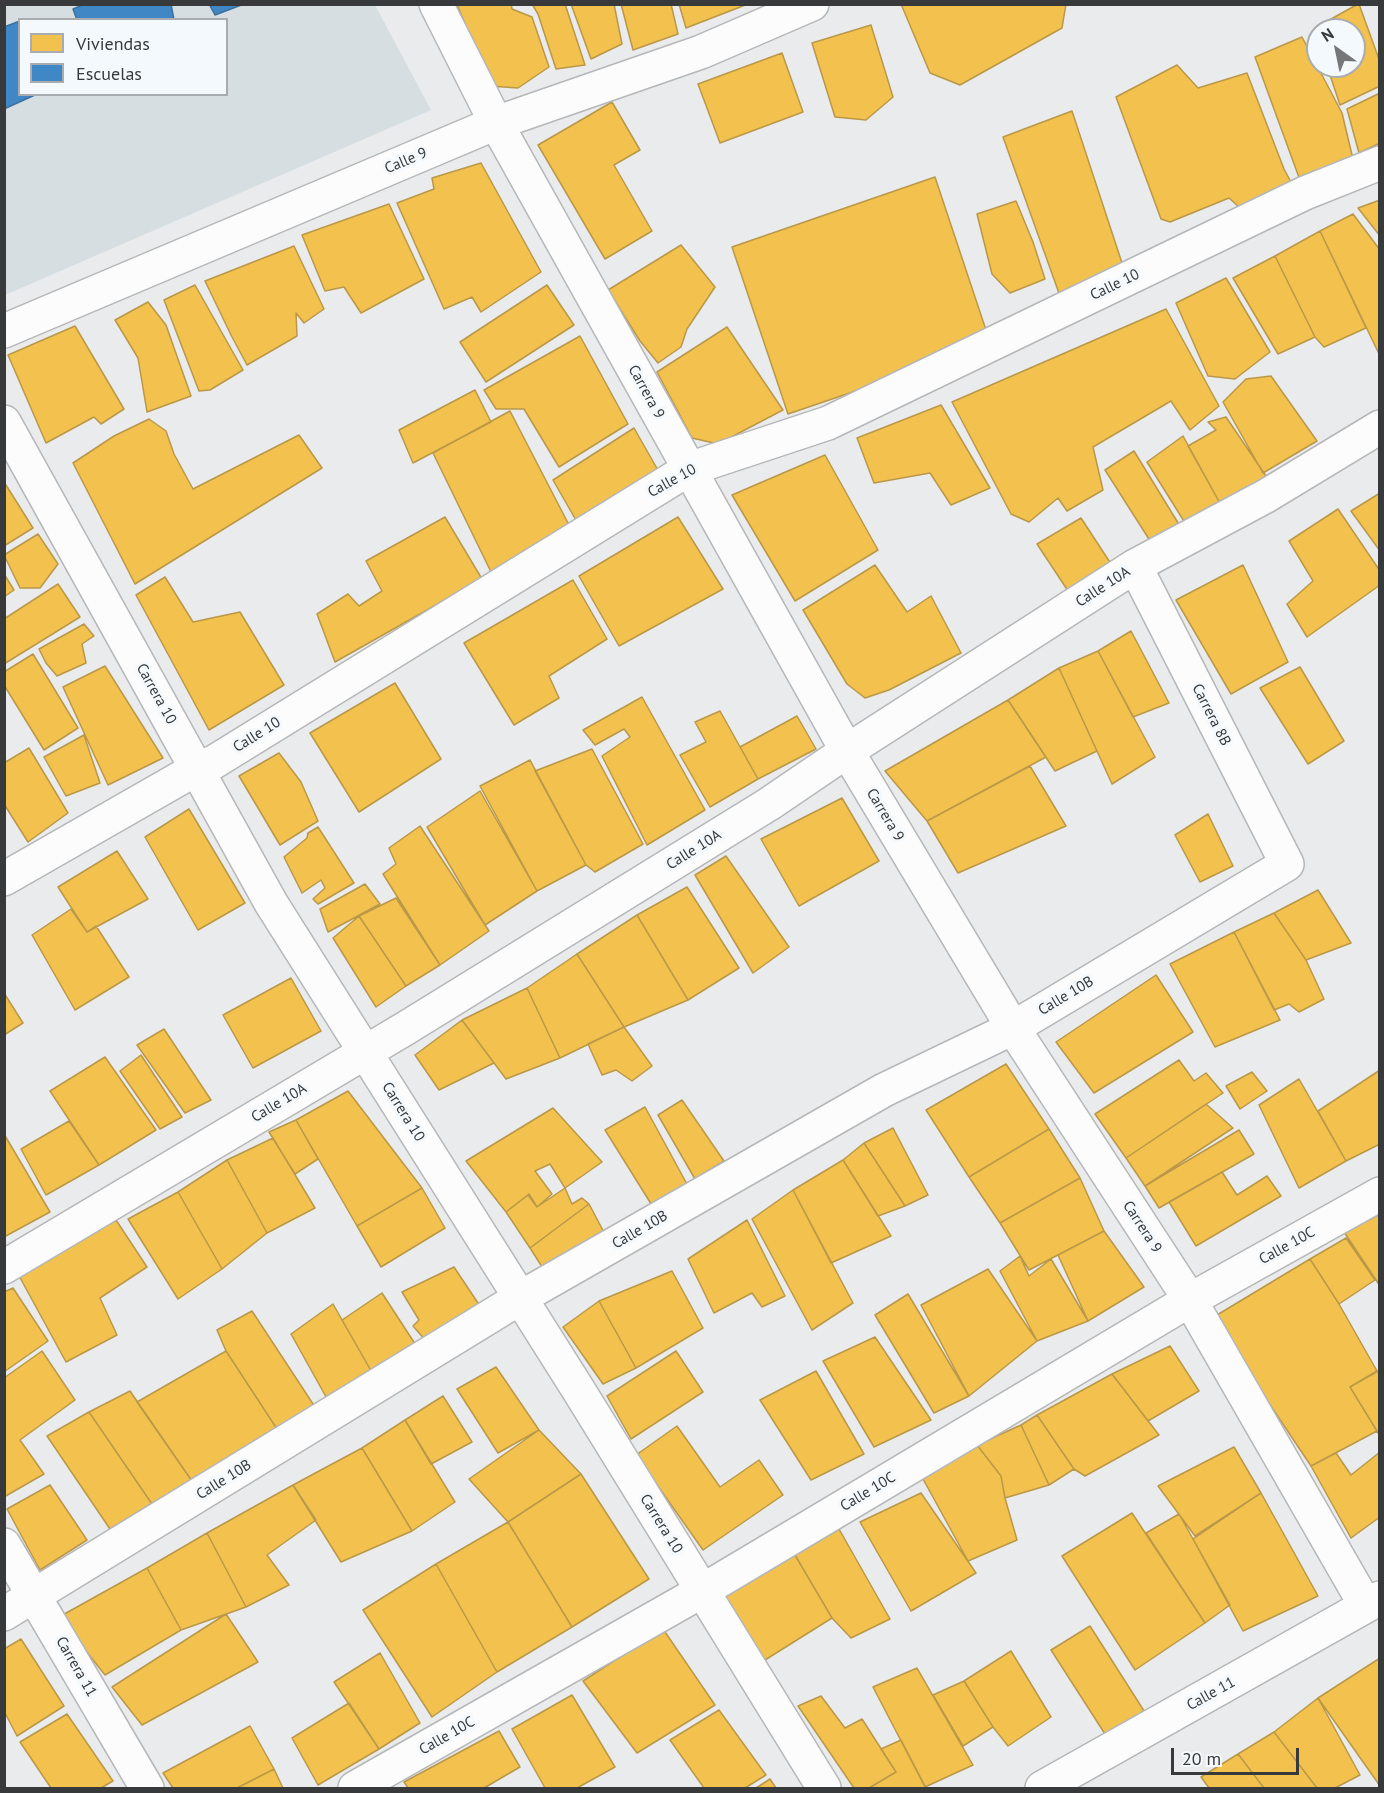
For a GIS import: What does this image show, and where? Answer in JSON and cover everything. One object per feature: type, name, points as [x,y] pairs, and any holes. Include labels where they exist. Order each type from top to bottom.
[{"type":"street","name":"Carrera 9","points":[[436,4],[496,123],[847,751],[1013,1028],[1190,1300],[1373,1602]]},
{"type":"street","name":"Calle 9","points":[[4,331],[496,123],[701,52],[812,4]]},
{"type":"street","name":"Calle 10","points":[[4,879],[198,768],[214,762],[689,469],[828,423],[1305,194],[1380,163]]},
{"type":"street","name":"Carrera 10","points":[[4,422],[271,903],[520,1298],[824,1788]]},
{"type":"street","name":"Calle 10A","points":[[4,1267],[365,1052],[769,804],[847,751],[1136,566],[1266,496],[1380,426]]},
{"type":"street","name":"Carrera 8B","points":[[1136,566],[1287,864]]},
{"type":"street","name":"Calle 10B","points":[[4,1614],[520,1298],[884,1090],[1013,1028],[1287,864]]},
{"type":"street","name":"Calle 10C","points":[[356,1788],[702,1591],[1190,1300],[1380,1194]]},
{"type":"street","name":"Carrera 11","points":[[4,1545],[147,1788]]},
{"type":"street","name":"Calle 11","points":[[1042,1788],[1373,1602]]},
{"type":"shaded area","points":[[5,5],[375,5],[431,110],[5,295]]},
{"type":"building: Viviendas","points":[[457,4],[511,4],[512,9],[532,17],[549,67],[518,88],[489,86]]},
{"type":"building: Viviendas","points":[[532,4],[565,4],[585,65],[556,69],[538,14]]},
{"type":"building: Viviendas","points":[[571,4],[614,4],[622,44],[591,59]]},
{"type":"building: Viviendas","points":[[621,4],[671,4],[678,34],[633,50]]},
{"type":"building: Viviendas","points":[[679,4],[748,4],[686,28]]},
{"type":"building: Viviendas","points":[[901,4],[1066,4],[1062,28],[960,85],[930,73]]},
{"type":"building: Viviendas","points":[[1359,4],[1364,18],[1333,18]]},
{"type":"building: Viviendas","points":[[1366,23],[1380,62],[1380,86],[1340,105],[1331,78],[1366,78]]},
{"type":"building: Viviendas","points":[[871,25],[893,97],[866,120],[835,117],[812,43]]},
{"type":"building: Viviendas","points":[[1302,37],[1306,45],[1306,78],[1324,78],[1342,113],[1353,159],[1301,183],[1255,57]]},
{"type":"building: Viviendas","points":[[782,53],[803,112],[720,143],[698,84]]},
{"type":"building: Viviendas","points":[[1177,65],[1198,88],[1247,73],[1292,184],[1239,207],[1229,198],[1170,222],[1161,219],[1116,97]]},
{"type":"building: Viviendas","points":[[1380,93],[1380,143],[1359,153],[1347,109]]},
{"type":"building: Viviendas","points":[[612,102],[640,150],[614,165],[652,231],[605,259],[538,145]]},
{"type":"building: Viviendas","points":[[1072,111],[1123,266],[1060,296],[1003,137]]},
{"type":"building: Viviendas","points":[[481,163],[541,272],[481,312],[472,297],[444,309],[397,203],[434,189],[432,178]]},
{"type":"building: Viviendas","points":[[935,177],[991,345],[788,414],[732,247]]},
{"type":"building: Viviendas","points":[[1380,200],[1380,236],[1358,208]]},
{"type":"building: Viviendas","points":[[1016,201],[1045,279],[1010,293],[992,274],[977,214]]},
{"type":"building: Viviendas","points":[[389,204],[424,279],[361,313],[344,287],[325,291],[302,235]]},
{"type":"building: Viviendas","points":[[1353,214],[1380,250],[1380,356],[1320,231]]},
{"type":"building: Viviendas","points":[[1320,231],[1366,328],[1324,347],[1315,337],[1275,256]]},
{"type":"building: Viviendas","points":[[681,245],[715,287],[687,329],[681,347],[658,363],[640,341],[608,290]]},
{"type":"building: Viviendas","points":[[294,246],[324,309],[304,323],[296,313],[297,336],[247,365],[205,281]]},
{"type":"building: Viviendas","points":[[1275,256],[1315,337],[1278,354],[1233,278]]},
{"type":"building: Viviendas","points":[[1226,278],[1270,352],[1235,379],[1208,376],[1176,303]]},
{"type":"building: Viviendas","points":[[195,285],[243,370],[210,390],[199,391],[164,300]]},
{"type":"building: Viviendas","points":[[547,285],[574,325],[486,382],[460,342]]},
{"type":"building: Viviendas","points":[[148,302],[166,325],[191,396],[147,412],[138,358],[115,320]]},
{"type":"building: Viviendas","points":[[1166,309],[1219,406],[1190,430],[1171,401],[1093,447],[1103,490],[1067,511],[1058,498],[1029,522],[1011,514],[952,402]]},
{"type":"building: Viviendas","points":[[75,326],[124,409],[101,424],[94,417],[46,443],[8,355]]},
{"type":"building: Viviendas","points":[[727,327],[783,410],[718,444],[692,438],[657,372]]},
{"type":"building: Viviendas","points":[[580,336],[628,424],[559,467],[524,409],[496,409],[484,390]]},
{"type":"building: Viviendas","points":[[1271,376],[1317,441],[1263,473],[1223,402],[1246,379]]},
{"type":"building: Viviendas","points":[[475,390],[491,422],[413,463],[399,430]]},
{"type":"building: Viviendas","points":[[941,405],[990,488],[951,505],[930,473],[874,483],[857,438]]},
{"type":"building: Viviendas","points":[[510,411],[569,525],[492,574],[433,453]]},
{"type":"building: Viviendas","points":[[1226,417],[1268,479],[1221,505],[1188,446],[1216,430],[1208,422]]},
{"type":"building: Viviendas","points":[[149,419],[166,431],[174,454],[193,489],[299,435],[322,468],[135,584],[73,463],[114,436]]},
{"type":"building: Viviendas","points":[[634,428],[659,472],[577,522],[553,480]]},
{"type":"building: Viviendas","points":[[1183,436],[1221,505],[1187,526],[1147,462]]},
{"type":"building: Viviendas","points":[[1134,451],[1183,531],[1154,547],[1105,470]]},
{"type":"building: Viviendas","points":[[825,455],[878,550],[795,601],[732,495]]},
{"type":"building: Viviendas","points":[[6,485],[33,528],[4,546],[4,486]]},
{"type":"building: Viviendas","points":[[1380,493],[1380,551],[1351,511]]},
{"type":"building: Viviendas","points":[[1338,509],[1380,571],[1380,585],[1307,637],[1287,604],[1313,581],[1289,541]]},
{"type":"building: Viviendas","points":[[445,517],[482,579],[335,662],[317,614],[348,594],[359,606],[382,591],[366,561]]},
{"type":"building: Viviendas","points":[[678,517],[723,589],[619,646],[579,576]]},
{"type":"building: Viviendas","points":[[1081,518],[1115,570],[1074,600],[1037,544]]},
{"type":"building: Viviendas","points":[[38,534],[58,564],[40,588],[20,588],[4,555]]},
{"type":"building: Viviendas","points":[[875,565],[907,612],[931,596],[961,653],[889,690],[865,698],[847,684],[803,610]]},
{"type":"building: Viviendas","points":[[1243,565],[1288,662],[1231,694],[1176,600]]},
{"type":"building: Viviendas","points":[[4,574],[14,590],[4,597]]},
{"type":"building: Viviendas","points":[[165,577],[193,622],[240,612],[284,685],[209,730],[136,595]]},
{"type":"building: Viviendas","points":[[573,580],[607,639],[549,676],[559,698],[514,725],[464,643]]},
{"type":"building: Viviendas","points":[[58,584],[80,617],[4,664],[4,619]]},
{"type":"building: Viviendas","points":[[84,624],[94,636],[82,644],[86,663],[57,676],[46,663],[39,649]]},
{"type":"building: Viviendas","points":[[1131,631],[1169,703],[1133,717],[1098,651]]},
{"type":"building: Viviendas","points":[[1098,651],[1155,757],[1112,784],[1059,668]]},
{"type":"building: Viviendas","points":[[33,654],[78,728],[44,750],[4,685],[4,672]]},
{"type":"building: Viviendas","points":[[105,666],[163,758],[108,785],[63,687]]},
{"type":"building: Viviendas","points":[[1300,667],[1344,741],[1308,764],[1260,688]]},
{"type":"building: Viviendas","points":[[1059,668],[1097,751],[1055,771],[1008,700]]},
{"type":"building: Viviendas","points":[[395,683],[441,759],[359,812],[310,733]]},
{"type":"building: Viviendas","points":[[642,697],[705,810],[647,845],[602,756],[630,737],[624,729],[595,745],[583,730]]},
{"type":"building: Viviendas","points":[[1008,700],[1046,757],[927,821],[885,771]]},
{"type":"building: Viviendas","points":[[720,711],[758,779],[710,807],[680,755],[706,742],[695,722]]},
{"type":"building: Viviendas","points":[[797,716],[816,749],[758,779],[740,747]]},
{"type":"building: Viviendas","points":[[84,735],[100,783],[66,796],[44,757]]},
{"type":"building: Viviendas","points":[[29,748],[68,813],[28,842],[4,804],[4,763]]},
{"type":"building: Viviendas","points":[[592,749],[643,844],[595,872],[586,865],[535,771]]},
{"type":"building: Viviendas","points":[[279,753],[301,782],[318,821],[280,845],[239,776]]},
{"type":"building: Viviendas","points":[[530,760],[586,865],[537,891],[480,786]]},
{"type":"building: Viviendas","points":[[1030,766],[1066,826],[958,873],[927,821]]},
{"type":"building: Viviendas","points":[[480,791],[537,891],[485,925],[427,827]]},
{"type":"building: Viviendas","points":[[842,798],[879,861],[799,906],[761,839]]},
{"type":"building: Viviendas","points":[[189,809],[245,903],[198,930],[145,837]]},
{"type":"building: Viviendas","points":[[1208,814],[1233,866],[1200,882],[1175,835]]},
{"type":"building: Viviendas","points":[[420,826],[489,931],[440,965],[383,874],[396,864],[389,848]]},
{"type":"building: Viviendas","points":[[318,827],[354,883],[318,904],[313,899],[325,888],[321,880],[302,893],[284,857],[307,838],[308,833]]},
{"type":"building: Viviendas","points":[[117,851],[148,899],[87,932],[58,887]]},
{"type":"building: Viviendas","points":[[726,856],[789,947],[753,973],[695,875]]},
{"type":"building: Viviendas","points":[[365,884],[380,904],[328,932],[320,909]]},
{"type":"building: Viviendas","points":[[687,887],[739,968],[688,1000],[637,915]]},
{"type":"building: Viviendas","points":[[1318,890],[1351,943],[1306,960],[1274,913]]},
{"type":"building: Viviendas","points":[[396,898],[440,965],[406,986],[359,916]]},
{"type":"building: Viviendas","points":[[71,909],[87,932],[96,926],[129,977],[75,1010],[32,935]]},
{"type":"building: Viviendas","points":[[1274,913],[1306,960],[1324,999],[1299,1012],[1289,1004],[1274,1010],[1234,932]]},
{"type":"building: Viviendas","points":[[637,915],[688,1000],[624,1027],[577,954]]},
{"type":"building: Viviendas","points":[[359,916],[406,986],[376,1007],[333,938]]},
{"type":"building: Viviendas","points":[[1234,932],[1280,1020],[1215,1047],[1170,964]]},
{"type":"building: Viviendas","points":[[577,954],[624,1027],[560,1058],[527,988]]},
{"type":"building: Viviendas","points":[[1156,975],[1193,1032],[1094,1093],[1056,1042]]},
{"type":"building: Viviendas","points":[[291,978],[321,1031],[253,1068],[223,1015]]},
{"type":"building: Viviendas","points":[[527,988],[560,1058],[506,1079],[462,1020]]},
{"type":"building: Viviendas","points":[[4,993],[23,1023],[4,1035]]},
{"type":"building: Viviendas","points":[[462,1020],[494,1063],[439,1090],[415,1055]]},
{"type":"building: Viviendas","points":[[624,1027],[652,1066],[632,1081],[616,1070],[602,1075],[588,1044]]},
{"type":"building: Viviendas","points":[[164,1029],[211,1100],[185,1113],[137,1045]]},
{"type":"building: Viviendas","points":[[141,1055],[182,1117],[160,1129],[120,1071]]},
{"type":"building: Viviendas","points":[[105,1057],[156,1130],[99,1165],[50,1091]]},
{"type":"building: Viviendas","points":[[1179,1060],[1194,1081],[1206,1073],[1223,1093],[1126,1158],[1095,1114]]},
{"type":"building: Viviendas","points":[[1006,1064],[1049,1129],[969,1177],[926,1110]]},
{"type":"building: Viviendas","points":[[1380,1070],[1380,1144],[1346,1161],[1318,1111]]},
{"type":"building: Viviendas","points":[[1252,1072],[1267,1091],[1240,1109],[1226,1086]]},
{"type":"building: Viviendas","points":[[1299,1079],[1346,1161],[1299,1188],[1259,1105]]},
{"type":"building: Viviendas","points":[[348,1091],[422,1188],[357,1226],[296,1120]]},
{"type":"building: Viviendas","points":[[682,1100],[724,1161],[695,1179],[658,1115]]},
{"type":"building: Viviendas","points":[[1206,1104],[1233,1128],[1145,1186],[1126,1158]]},
{"type":"building: Viviendas","points":[[645,1107],[688,1186],[653,1207],[605,1130]]},
{"type":"building: Viviendas","points":[[553,1108],[602,1162],[565,1188],[550,1164],[535,1171],[552,1194],[537,1207],[529,1194],[506,1212],[466,1161]]},
{"type":"building: Viviendas","points":[[296,1120],[318,1159],[295,1174],[269,1132]]},
{"type":"building: Viviendas","points":[[69,1121],[99,1165],[46,1195],[21,1149]]},
{"type":"building: Viviendas","points":[[893,1128],[928,1195],[905,1206],[864,1143]]},
{"type":"building: Viviendas","points":[[1049,1129],[1080,1178],[1000,1223],[969,1177]]},
{"type":"building: Viviendas","points":[[1239,1130],[1254,1154],[1159,1208],[1145,1186]]},
{"type":"building: Viviendas","points":[[4,1134],[50,1212],[4,1237]]},
{"type":"building: Viviendas","points":[[273,1138],[315,1208],[267,1233],[227,1160]]},
{"type":"building: Viviendas","points":[[864,1143],[905,1206],[878,1216],[843,1160]]},
{"type":"building: Viviendas","points":[[227,1160],[267,1233],[222,1269],[178,1192]]},
{"type":"building: Viviendas","points":[[843,1160],[891,1236],[831,1263],[793,1190]]},
{"type":"building: Viviendas","points":[[1222,1172],[1237,1195],[1267,1176],[1281,1196],[1196,1246],[1169,1202]]},
{"type":"building: Viviendas","points":[[1080,1178],[1104,1231],[1029,1270],[1000,1223]]},
{"type":"building: Viviendas","points":[[422,1188],[445,1228],[381,1267],[357,1226]]},
{"type":"building: Viviendas","points":[[565,1188],[572,1204],[582,1198],[589,1204],[530,1248],[506,1212],[528,1195],[537,1207]]},
{"type":"building: Viviendas","points":[[793,1190],[853,1303],[812,1330],[752,1219]]},
{"type":"building: Viviendas","points":[[178,1192],[222,1269],[178,1299],[128,1219]]},
{"type":"building: Viviendas","points":[[589,1204],[606,1236],[546,1273],[530,1248]]},
{"type":"building: Viviendas","points":[[1380,1214],[1380,1286],[1344,1232]]},
{"type":"building: Viviendas","points":[[116,1220],[147,1267],[100,1298],[117,1335],[66,1362],[18,1274]]},
{"type":"building: Viviendas","points":[[747,1220],[785,1296],[762,1307],[752,1293],[714,1313],[688,1259]]},
{"type":"building: Viviendas","points":[[1104,1231],[1144,1287],[1088,1321],[1058,1255]]},
{"type":"building: Viviendas","points":[[1346,1238],[1375,1280],[1339,1304],[1310,1259]]},
{"type":"building: Viviendas","points":[[1020,1256],[1029,1276],[1051,1259],[1088,1321],[1037,1341],[1000,1271]]},
{"type":"building: Viviendas","points":[[1310,1259],[1377,1371],[1350,1387],[1377,1431],[1311,1466],[1212,1318]]},
{"type":"building: Viviendas","points":[[454,1267],[480,1306],[426,1341],[413,1326],[419,1320],[402,1292]]},
{"type":"building: Viviendas","points":[[988,1269],[1037,1341],[969,1396],[921,1305]]},
{"type":"building: Viviendas","points":[[672,1271],[703,1328],[636,1368],[599,1301]]},
{"type":"building: Viviendas","points":[[13,1288],[48,1341],[4,1372],[4,1292]]},
{"type":"building: Viviendas","points":[[382,1293],[421,1353],[374,1376],[342,1320]]},
{"type":"building: Viviendas","points":[[908,1294],[969,1396],[934,1413],[875,1315]]},
{"type":"building: Viviendas","points":[[599,1301],[636,1368],[603,1384],[563,1327]]},
{"type":"building: Viviendas","points":[[333,1304],[374,1376],[330,1404],[291,1334]]},
{"type":"building: Viviendas","points":[[252,1311],[315,1407],[277,1429],[226,1351],[217,1330]]},
{"type":"building: Viviendas","points":[[875,1337],[931,1420],[874,1447],[823,1361]]},
{"type":"building: Viviendas","points":[[1170,1346],[1199,1391],[1148,1421],[1112,1374]]},
{"type":"building: Viviendas","points":[[42,1351],[75,1400],[20,1440],[44,1474],[4,1497],[4,1378]]},
{"type":"building: Viviendas","points":[[226,1351],[277,1429],[194,1484],[137,1402]]},
{"type":"building: Viviendas","points":[[676,1351],[703,1392],[631,1439],[607,1396]]},
{"type":"building: Viviendas","points":[[496,1367],[539,1430],[498,1453],[457,1389]]},
{"type":"building: Viviendas","points":[[1380,1370],[1380,1436],[1350,1387]]},
{"type":"building: Viviendas","points":[[816,1371],[864,1454],[811,1480],[760,1400]]},
{"type":"building: Viviendas","points":[[1112,1374],[1159,1435],[1085,1476],[1074,1469],[1037,1415]]},
{"type":"building: Viviendas","points":[[130,1391],[194,1484],[152,1504],[89,1412]]},
{"type":"building: Viviendas","points":[[443,1396],[472,1442],[431,1464],[405,1420]]},
{"type":"building: Viviendas","points":[[89,1412],[152,1504],[110,1529],[47,1436]]},
{"type":"building: Viviendas","points":[[1037,1415],[1074,1469],[1049,1485],[1021,1425]]},
{"type":"building: Viviendas","points":[[405,1420],[455,1502],[412,1531],[362,1448]]},
{"type":"building: Viviendas","points":[[1021,1425],[1049,1485],[1005,1498],[1001,1476],[977,1445]]},
{"type":"building: Viviendas","points":[[677,1426],[720,1487],[759,1460],[783,1495],[703,1550],[636,1455]]},
{"type":"building: Viviendas","points":[[539,1430],[581,1474],[508,1522],[469,1479]]},
{"type":"building: Viviendas","points":[[977,1445],[1001,1476],[1017,1540],[968,1561],[923,1479]]},
{"type":"building: Viviendas","points":[[1234,1447],[1261,1493],[1195,1536],[1158,1486]]},
{"type":"building: Viviendas","points":[[362,1448],[412,1531],[341,1562],[293,1485]]},
{"type":"building: Viviendas","points":[[1380,1452],[1380,1517],[1351,1538],[1311,1466],[1336,1453],[1351,1475]]},
{"type":"building: Viviendas","points":[[581,1474],[649,1579],[572,1627],[508,1522]]},
{"type":"building: Viviendas","points":[[50,1485],[87,1540],[40,1570],[7,1509]]},
{"type":"building: Viviendas","points":[[293,1485],[316,1520],[267,1555],[289,1585],[246,1607],[207,1533]]},
{"type":"building: Viviendas","points":[[921,1493],[976,1573],[911,1611],[860,1522]]},
{"type":"building: Viviendas","points":[[1261,1493],[1318,1596],[1243,1631],[1193,1539]]},
{"type":"building: Viviendas","points":[[1132,1513],[1205,1623],[1135,1670],[1062,1556]]},
{"type":"building: Viviendas","points":[[1179,1514],[1230,1605],[1205,1623],[1146,1533]]},
{"type":"building: Viviendas","points":[[508,1522],[572,1627],[497,1672],[436,1564]]},
{"type":"building: Viviendas","points":[[839,1529],[890,1619],[851,1638],[832,1618],[795,1555]]},
{"type":"building: Viviendas","points":[[207,1533],[246,1607],[181,1630],[147,1568]]},
{"type":"building: Viviendas","points":[[795,1555],[832,1618],[765,1660],[721,1594]]},
{"type":"building: Viviendas","points":[[436,1564],[497,1672],[432,1717],[363,1610]]},
{"type":"building: Viviendas","points":[[147,1568],[181,1630],[105,1675],[59,1617]]},
{"type":"building: Viviendas","points":[[226,1614],[258,1662],[142,1725],[112,1687]]},
{"type":"building: Viviendas","points":[[1090,1626],[1146,1714],[1105,1734],[1051,1650]]},
{"type":"building: Viviendas","points":[[663,1629],[715,1705],[637,1753],[583,1681]]},
{"type":"building: Viviendas","points":[[21,1639],[64,1706],[17,1736],[4,1711],[4,1649]]},
{"type":"building: Viviendas","points":[[1011,1651],[1051,1717],[1008,1746],[964,1681]]},
{"type":"building: Viviendas","points":[[380,1653],[420,1723],[379,1749],[334,1682]]},
{"type":"building: Viviendas","points":[[1380,1658],[1380,1786],[1318,1698]]},
{"type":"building: Viviendas","points":[[917,1668],[973,1765],[925,1787],[873,1687]]},
{"type":"building: Viviendas","points":[[964,1681],[993,1727],[963,1746],[933,1695]]},
{"type":"building: Viviendas","points":[[572,1695],[615,1767],[577,1788],[545,1788],[512,1729]]},
{"type":"building: Viviendas","points":[[821,1696],[845,1728],[862,1719],[896,1772],[869,1788],[854,1788],[798,1706]]},
{"type":"building: Viviendas","points":[[1318,1698],[1360,1775],[1335,1788],[1317,1788],[1274,1732]]},
{"type":"building: Viviendas","points":[[349,1703],[379,1749],[318,1785],[292,1738]]},
{"type":"building: Viviendas","points":[[719,1710],[766,1775],[745,1788],[704,1788],[670,1740]]},
{"type":"building: Viviendas","points":[[67,1714],[113,1781],[101,1788],[51,1788],[20,1742]]},
{"type":"building: Viviendas","points":[[250,1726],[274,1769],[237,1788],[173,1788],[163,1773]]},
{"type":"building: Viviendas","points":[[499,1731],[520,1767],[484,1788],[408,1788],[404,1782]]},
{"type":"building: Viviendas","points":[[1274,1732],[1317,1788],[1264,1788],[1238,1754]]},
{"type":"building: Viviendas","points":[[901,1740],[926,1788],[869,1788],[896,1772],[881,1749]]},
{"type":"building: Viviendas","points":[[1238,1754],[1264,1788],[1209,1788],[1201,1777]]},
{"type":"building: Viviendas","points":[[274,1769],[283,1788],[237,1788]]},
{"type":"building: Viviendas","points":[[770,1779],[776,1788],[756,1788]]},
{"type":"building: Escuelas","points":[[85,4],[171,4],[174,18],[76,18],[73,9]]},
{"type":"building: Escuelas","points":[[209,4],[244,4],[215,15]]},
{"type":"building: Escuelas","points":[[18,22],[18,96],[33,96],[4,109],[4,27]]}]
